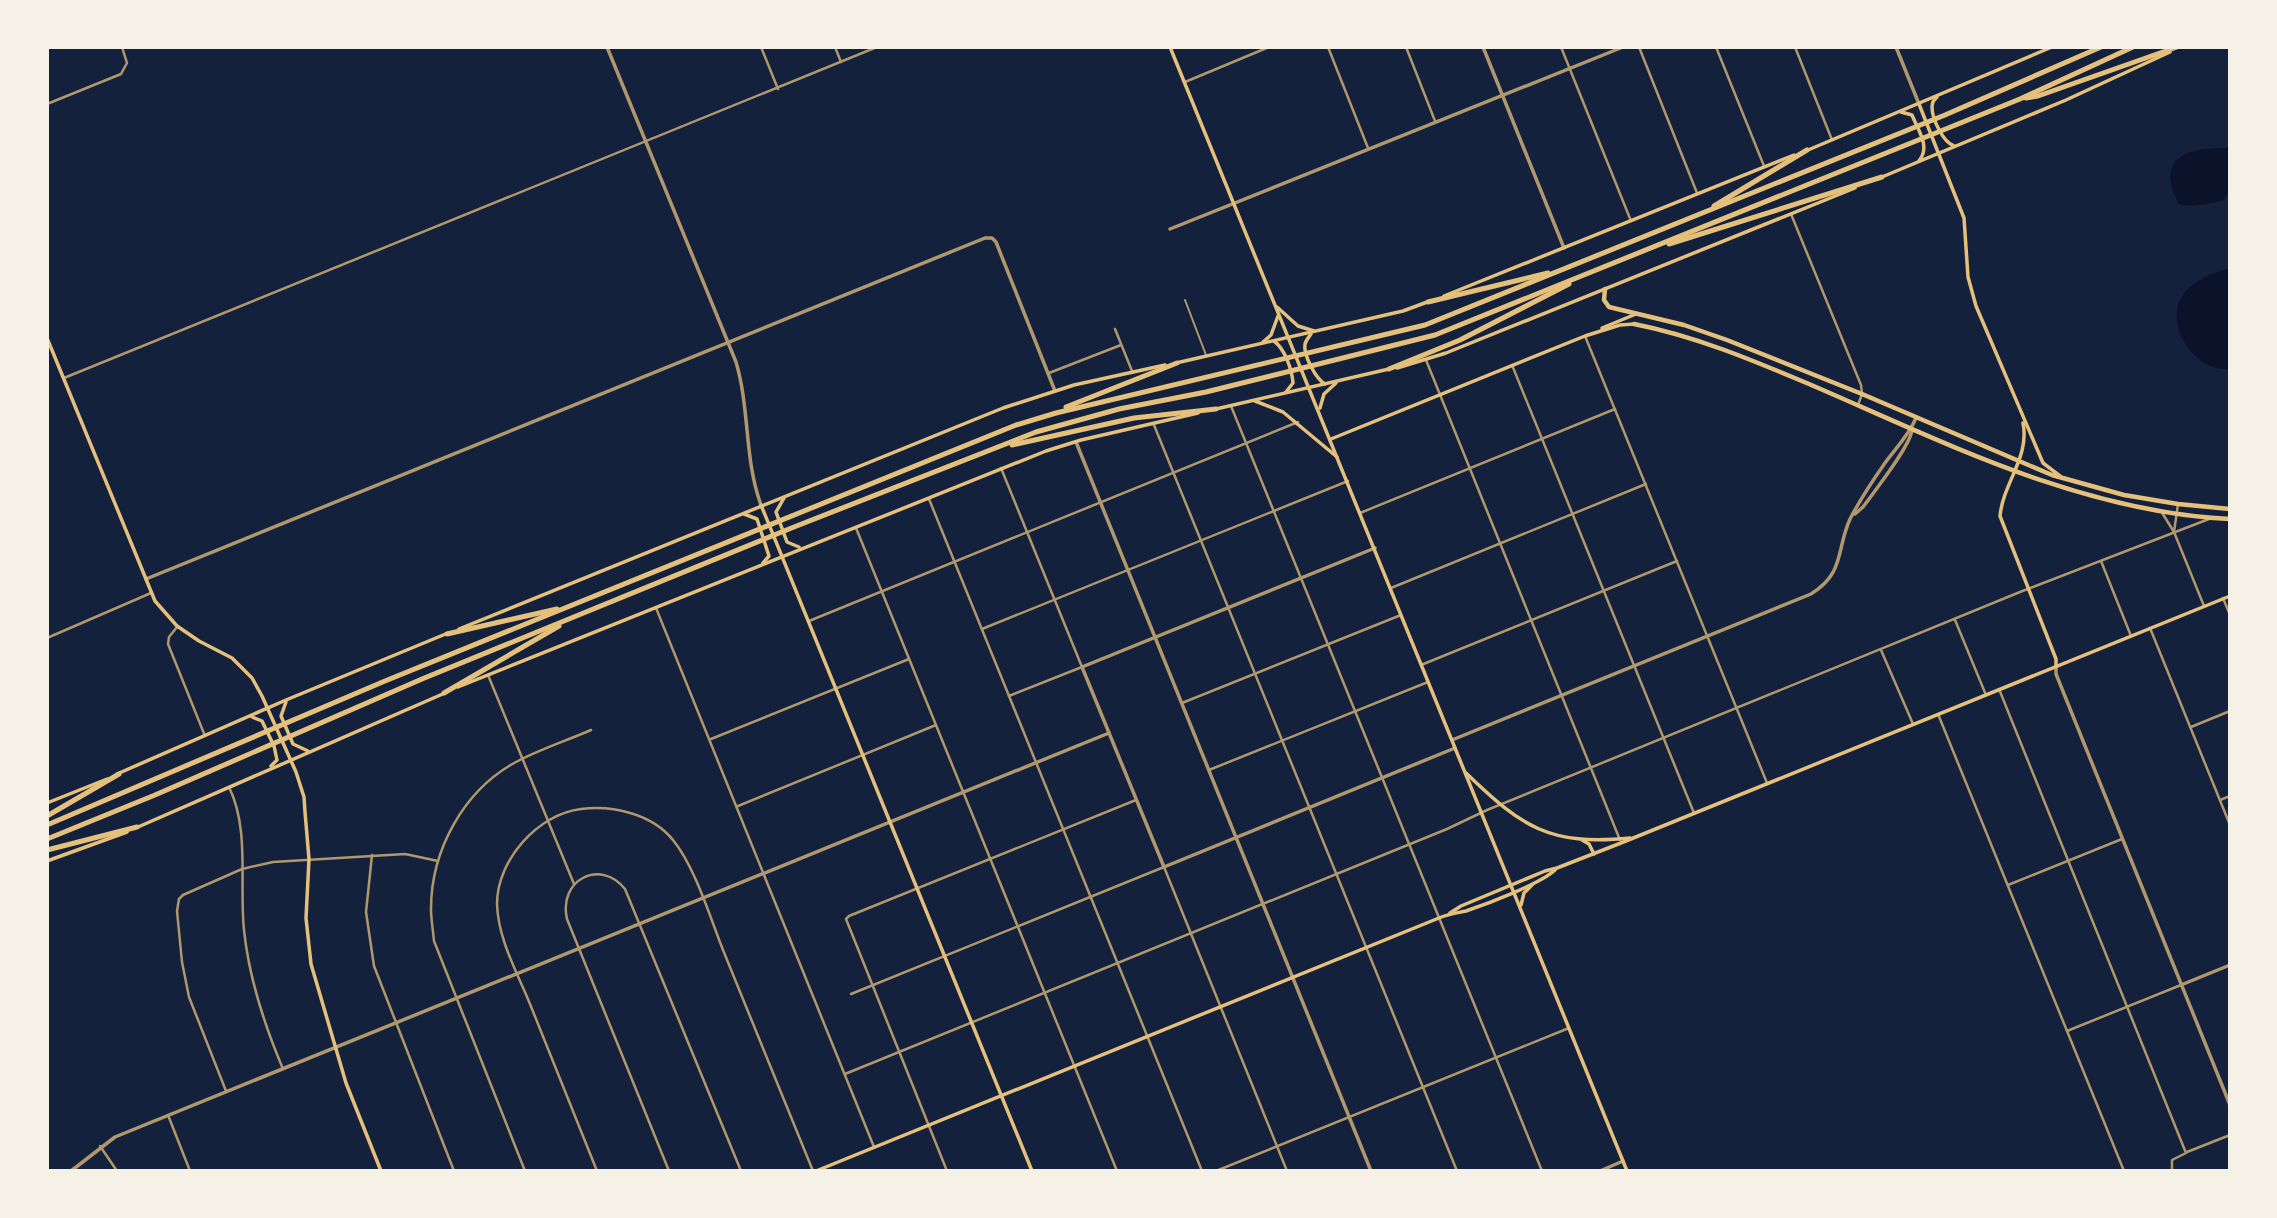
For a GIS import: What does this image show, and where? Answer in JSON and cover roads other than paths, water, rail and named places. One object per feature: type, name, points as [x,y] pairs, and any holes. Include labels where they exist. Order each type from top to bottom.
[{"type":"highway","points":[[2061,66],[2092,47]]},
{"type":"highway","points":[[1041,417],[1397,333],[1458,313],[1945,115],[2101,47]]},
{"type":"highway","points":[[47,839],[569,619],[982,453],[1073,421],[1206,392],[1423,339],[2020,99],[2133,47]]},
{"type":"highway","points":[[2020,99],[2038,96],[2178,47]]},
{"type":"highway","points":[[1701,214],[1807,150]]},
{"type":"highway","points":[[1656,247],[1686,241],[1882,177]]},
{"type":"highway","points":[[1428,302],[1567,268]]},
{"type":"highway","points":[[1389,369],[1460,340],[1550,296],[1586,275]]},
{"type":"highway","points":[[47,825],[384,681],[1016,425],[1177,363]]},
{"type":"highway","points":[[982,453],[1134,418],[1216,409]]},
{"type":"highway","points":[[447,634],[571,606]]},
{"type":"highway","points":[[444,693],[569,619]]},
{"type":"highway","points":[[47,816],[119,774]]},
{"type":"highway","points":[[47,850],[137,827]]},
{"type":"main road","points":[[1170,47],[1627,1171]]},
{"type":"main road","points":[[47,803],[286,700],[1003,408],[1055,391],[1132,372],[1272,340],[1290,339],[1403,311],[1832,140],[2052,47]]},
{"type":"main road","points":[[47,861],[137,827],[444,693],[1002,468],[1076,442],[1426,360],[1957,146],[2066,100],[2178,47]]},
{"type":"main road","points":[[1939,96],[1932,109],[1943,138],[1949,144],[1957,146]]},
{"type":"main road","points":[[1919,104],[1964,218],[1968,277],[1976,306],[2043,463],[2064,478]]},
{"type":"main road","points":[[1898,112],[1912,115],[1925,146],[1925,152],[1917,162]]},
{"type":"main road","points":[[1605,289],[1604,300],[1609,307],[1705,332],[2064,478],[2124,495],[2230,509]]},
{"type":"main road","points":[[1276,307],[1298,326],[1314,332]]},
{"type":"main road","points":[[1259,344],[1271,335],[1279,314]]},
{"type":"main road","points":[[1331,439],[1636,314]]},
{"type":"main road","points":[[1585,336],[1620,325],[1634,324],[1709,344],[2014,471],[2098,498],[2176,514],[2230,519]]},
{"type":"main road","points":[[1314,332],[1306,340],[1305,349],[1316,378],[1326,384]]},
{"type":"main road","points":[[47,338],[151,593],[177,626],[240,664],[256,684],[290,759],[304,797],[309,859],[306,918],[315,982],[337,1046],[346,1083],[381,1171]]},
{"type":"main road","points":[[1272,340],[1281,347],[1293,383],[1284,394]]},
{"type":"main road","points":[[1319,410],[1324,394],[1340,381]]},
{"type":"main road","points":[[1253,401],[1283,412],[1298,422],[1338,458]]},
{"type":"main road","points":[[2022,418],[2025,438],[2000,516],[2056,659],[2056,666]]},
{"type":"main road","points":[[785,496],[776,512],[787,542],[792,546],[804,547]]},
{"type":"main road","points":[[761,505],[1032,1171]]},
{"type":"main road","points":[[741,514],[757,519],[769,556],[761,564]]},
{"type":"main road","points":[[1450,914],[1461,906],[1511,884],[1557,869],[1620,841],[2230,596]]},
{"type":"main road","points":[[286,700],[281,716],[293,744],[309,751]]},
{"type":"main road","points":[[249,717],[262,721],[277,755],[277,760],[267,769]]},
{"type":"main road","points":[[1465,772],[1500,805],[1520,820],[1543,831],[1580,839],[1620,841]]},
{"type":"main road","points":[[1580,839],[1589,844],[1594,854]]},
{"type":"main road","points":[[814,1171],[1439,918],[1465,911],[1548,877],[1557,869]]},
{"type":"main road","points":[[1520,907],[1524,894],[1536,882]]},
{"type":"street","points":[[47,104],[121,74],[127,68],[122,47]]},
{"type":"street","points":[[607,47],[740,377],[750,463],[761,505]]},
{"type":"street","points":[[761,47],[778,89]]},
{"type":"street","points":[[835,47],[841,62]]},
{"type":"street","points":[[64,378],[877,47]]},
{"type":"street","points":[[1251,47],[1254,54]]},
{"type":"street","points":[[1184,82],[1269,47]]},
{"type":"street","points":[[1328,47],[1368,148]]},
{"type":"street","points":[[1406,47],[1435,121]]},
{"type":"street","points":[[1483,47],[1564,248]]},
{"type":"street","points":[[1561,47],[1631,220]]},
{"type":"street","points":[[1170,229],[1623,47]]},
{"type":"street","points":[[1639,47],[1697,193]]},
{"type":"street","points":[[1716,47],[1764,166]]},
{"type":"street","points":[[1795,47],[1832,140]]},
{"type":"street","points":[[1896,47],[1919,104]]},
{"type":"street","points":[[1791,214],[1861,384],[1862,394],[1858,405]]},
{"type":"street","points":[[146,579],[985,238],[992,238],[996,242],[1055,391]]},
{"type":"street","points":[[1115,329],[1132,372]]},
{"type":"street","points":[[1585,336],[1767,783]]},
{"type":"street","points":[[1048,373],[1121,345]]},
{"type":"street","points":[[1426,360],[1620,841]]},
{"type":"street","points":[[1512,365],[1694,813]]},
{"type":"street","points":[[1231,406],[1542,1171]]},
{"type":"street","points":[[1360,513],[1615,410]]},
{"type":"street","points":[[1451,740],[1811,594],[1822,587],[1837,567],[1851,518],[1867,502],[1903,450],[1911,437],[1916,418]]},
{"type":"street","points":[[809,621],[1298,422]]},
{"type":"street","points":[[1153,424],[1457,1171]]},
{"type":"street","points":[[1076,442],[1371,1171]]},
{"type":"street","points":[[1002,468],[1287,1171]]},
{"type":"street","points":[[982,629],[1348,481]]},
{"type":"street","points":[[1391,588],[1646,484]]},
{"type":"street","points":[[928,497],[1202,1171]]},
{"type":"street","points":[[2174,532],[2178,504]]},
{"type":"street","points":[[2161,511],[2174,532],[2204,606]]},
{"type":"street","points":[[845,1074],[1409,845],[1881,649],[2212,518]]},
{"type":"street","points":[[856,526],[1117,1171]]},
{"type":"street","points":[[1009,696],[1375,548]]},
{"type":"street","points":[[1421,665],[1676,561]]},
{"type":"street","points":[[2101,561],[2131,636]]},
{"type":"street","points":[[47,638],[151,593]]},
{"type":"street","points":[[2223,598],[2230,615]]},
{"type":"street","points":[[656,607],[874,1147]]},
{"type":"street","points":[[1182,703],[1401,615]]},
{"type":"street","points":[[1955,619],[1986,695]]},
{"type":"street","points":[[177,626],[169,637],[168,644],[205,736]]},
{"type":"street","points":[[2150,628],[2230,825]]},
{"type":"street","points":[[1881,649],[1913,724]]},
{"type":"street","points":[[710,739],[909,659]]},
{"type":"street","points":[[2056,666],[2056,674],[2230,1105]]},
{"type":"street","points":[[488,675],[574,884]]},
{"type":"street","points":[[1209,770],[1428,682]]},
{"type":"street","points":[[1999,689],[2186,1153]]},
{"type":"street","points":[[2190,727],[2230,711]]},
{"type":"street","points":[[1938,714],[2124,1171]]},
{"type":"street","points":[[737,806],[936,725]]},
{"type":"street","points":[[525,1171],[434,941],[431,908],[438,861],[452,827],[473,797],[492,778],[522,759],[591,730]]},
{"type":"street","points":[[71,1171],[115,1137],[1109,733]]},
{"type":"street","points":[[850,994],[1455,748]]},
{"type":"street","points":[[228,786],[238,807],[242,908],[249,968],[265,1025],[283,1069]]},
{"type":"street","points":[[2220,800],[2230,796]]},
{"type":"street","points":[[947,1171],[846,919],[1137,800]]},
{"type":"street","points":[[597,1171],[505,945],[497,901],[501,881],[517,848],[548,821],[581,809],[615,809],[638,816],[671,837],[702,898],[814,1171]]},
{"type":"street","points":[[2008,885],[2122,839]]},
{"type":"street","points":[[226,1091],[189,997],[182,962],[177,911],[179,899],[188,891],[242,869],[273,862],[372,855],[416,855],[438,861]]},
{"type":"street","points":[[372,855],[366,912],[370,947],[381,989],[454,1171]]},
{"type":"street","points":[[669,1171],[565,911],[565,903],[574,884],[586,876],[599,874],[616,879],[625,889],[741,1171]]},
{"type":"street","points":[[2067,1031],[2230,965]]},
{"type":"street","points":[[1216,1171],[1569,1028]]},
{"type":"street","points":[[168,1115],[190,1171]]},
{"type":"street","points":[[2172,1171],[2172,1160],[2230,1135]]},
{"type":"street","points":[[100,1146],[117,1171]]},
{"type":"street","points":[[1600,1171],[1623,1161]]},
{"type":"lane","points":[[1185,300],[1206,356]]},
{"type":"water","points":[[2230,145],[2229,190],[2223,200],[2189,206],[2179,204],[2170,176],[2178,159],[2198,150],[2226,148]]},
{"type":"water","points":[[2230,268],[2230,369],[2218,368],[2197,358],[2183,339],[2177,316],[2181,298],[2192,285]]}]
